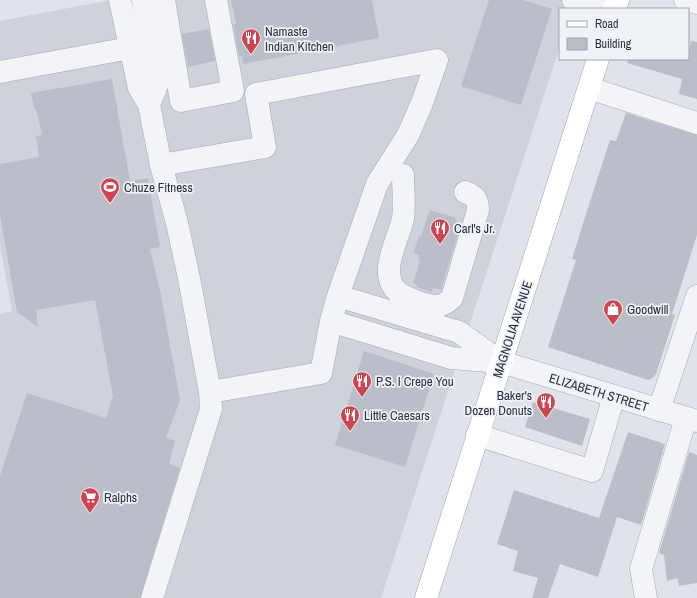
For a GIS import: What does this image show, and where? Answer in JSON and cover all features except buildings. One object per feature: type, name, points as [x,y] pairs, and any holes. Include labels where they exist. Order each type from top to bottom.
[{"type":"main road","name":"MAGNOLIA AVENUE","points":[[426,598],[598,60]]},
{"type":"street","points":[[120,0],[139,88],[149,105],[161,165],[177,223],[188,272],[210,392],[211,409],[152,598]]},
{"type":"street","points":[[143,0],[157,85],[149,105]]},
{"type":"street","points":[[164,0],[181,101],[233,91],[216,0]]},
{"type":"street","points":[[573,0],[598,8]]},
{"type":"street","points":[[686,0],[697,3]]},
{"type":"street","points":[[0,72],[130,48]]},
{"type":"street","points":[[161,165],[265,148],[256,94],[437,60],[422,103],[408,135],[377,184],[338,296],[331,321],[321,373],[210,392]]},
{"type":"street","points":[[589,88],[697,123]]},
{"type":"street","points":[[403,175],[402,219],[390,262],[389,275],[398,293],[403,297],[428,305],[442,306],[452,298],[478,210],[477,200],[474,196],[465,192]]},
{"type":"street","points":[[338,296],[459,332],[501,362]]},
{"type":"street","points":[[659,410],[697,296]]},
{"type":"street","points":[[331,321],[451,358],[501,362]]},
{"type":"street","name":"ELIZABETH STREET","points":[[501,362],[692,420]]},
{"type":"street","points":[[477,435],[592,470],[614,396]]},
{"type":"street","points":[[646,598],[641,569],[692,420]]},
{"type":"shaded area","points":[[111,0],[572,0],[569,8],[559,8],[559,49],[381,598],[0,598],[0,314],[12,311],[0,245],[0,21]]},
{"type":"place","name":"Namaste Indian Kitchen","points":[[251,55]]},
{"type":"place","name":"Chuze Fitness","points":[[110,204]]},
{"type":"place","name":"Carl's Jr.","points":[[440,245]]},
{"type":"place","name":"Goodwill","points":[[613,326]]},
{"type":"place","name":"P.S. I Crepe You","points":[[362,398]]},
{"type":"place","name":"Baker's Dozen Donuts","points":[[546,419]]},
{"type":"place","name":"Little Caesars","points":[[350,432]]},
{"type":"place","name":"Ralphs","points":[[90,514]]}]
